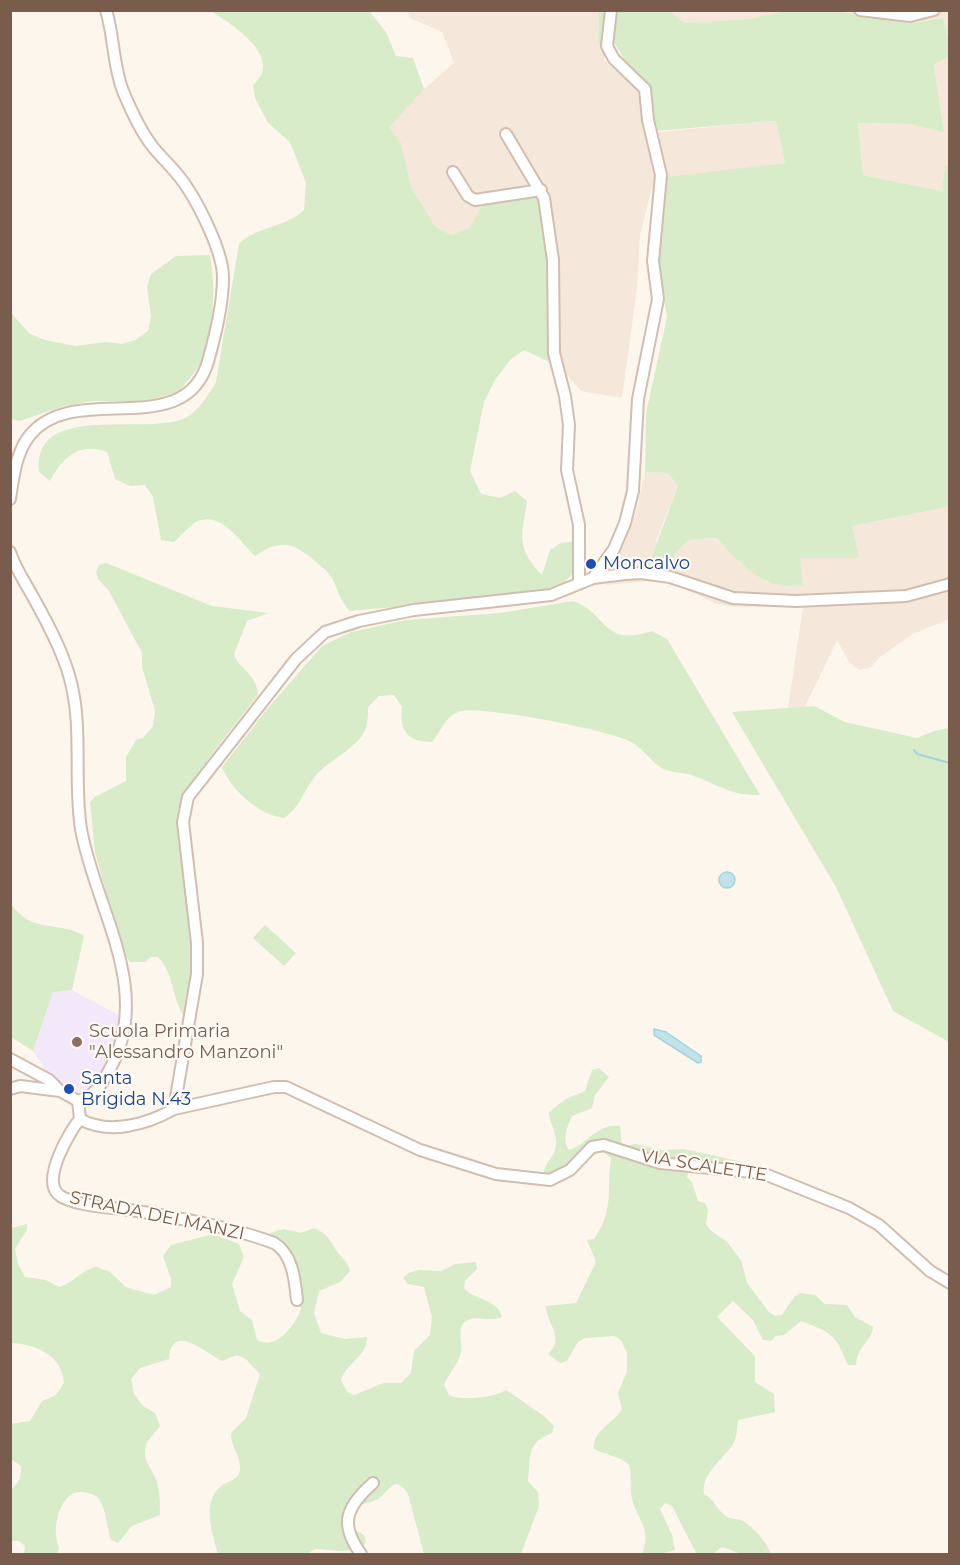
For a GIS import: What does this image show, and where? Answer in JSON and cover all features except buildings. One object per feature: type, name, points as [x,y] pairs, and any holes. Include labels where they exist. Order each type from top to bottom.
[{"type":"street","points":[[10,499],[21,450],[30,435],[42,424],[85,410],[147,408],[181,399],[200,382],[217,326],[223,274],[215,244],[188,188],[151,144],[122,89],[106,10]]},
{"type":"street","points":[[593,578],[614,549],[625,523],[633,491],[638,399],[658,299],[653,261],[661,175],[648,120],[645,89],[614,59],[607,46],[611,10]]},
{"type":"street","points":[[860,10],[910,16],[934,10]]},
{"type":"street","points":[[506,134],[541,190],[553,260],[554,353],[565,396],[569,426],[567,470],[579,525],[579,584]]},
{"type":"street","points":[[453,172],[468,196],[475,200],[541,190]]},
{"type":"street","points":[[10,552],[60,650],[69,676],[78,722],[77,790],[81,830],[125,975],[127,1015],[118,1053],[98,1090],[78,1101]]},
{"type":"street","points":[[174,1109],[197,974],[197,943],[183,822],[188,797],[296,658],[325,632],[359,621],[414,610],[551,595],[593,578],[641,573],[670,577],[733,598],[796,601],[906,596],[950,584]]},
{"type":"street","points":[[10,1059],[49,1080],[60,1091],[78,1101]]},
{"type":"street","points":[[10,1089],[20,1086],[60,1091]]},
{"type":"street","name":"VIA SCALETTE","points":[[80,1119],[93,1126],[106,1128],[154,1118],[174,1109],[274,1087],[286,1087],[420,1150],[496,1174],[550,1180],[570,1170],[592,1147],[604,1145],[660,1163],[762,1173],[849,1208],[879,1225],[930,1271],[950,1283]]},
{"type":"street","points":[[78,1101],[80,1119]]},
{"type":"street","name":"STRADA DEI MANZI","points":[[80,1119],[69,1132],[57,1160],[54,1177],[57,1194],[69,1201],[153,1214],[274,1243],[285,1253],[294,1278],[297,1300]]},
{"type":"street","points":[[361,1554],[346,1526],[354,1502],[373,1483]]},
{"type":"shaded area","points":[[407,11],[599,11],[598,41],[604,60],[638,91],[647,133],[776,121],[785,163],[654,180],[640,235],[637,288],[622,398],[581,391],[560,367],[561,347],[548,254],[469,228],[451,235],[435,226],[411,187],[388,127],[414,98],[454,63],[442,32],[410,18]]},
{"type":"shaded area","points":[[669,11],[793,11],[748,19],[685,23]]},
{"type":"shaded area","points":[[835,11],[949,11],[949,40],[943,18],[913,23]]},
{"type":"shaded area","points":[[949,57],[949,166],[945,166],[942,191],[863,175],[858,123],[908,124],[944,131],[934,65]]},
{"type":"shaded area","points":[[645,472],[668,473],[678,486],[656,541],[674,555],[688,540],[718,538],[740,563],[769,583],[800,558],[852,526],[949,507],[949,619],[913,634],[880,657],[870,668],[859,670],[849,662],[837,640],[805,707],[788,708],[803,607],[734,607],[714,603],[682,587],[659,580],[606,585],[607,570],[624,545],[637,509]]},
{"type":"shaded area","name":"Scuola Primaria \"Alessandro Manzoni\"","points":[[72,990],[122,1017],[120,1032],[111,1059],[89,1092],[76,1093],[49,1075],[33,1051],[53,991]]},
{"type":"green space","points":[[793,10],[835,11],[913,23],[943,18],[949,40],[949,57],[934,65],[944,132],[908,124],[858,123],[863,175],[942,191],[945,165],[949,166],[949,507],[852,526],[859,558],[800,558],[803,585],[790,586],[777,585],[755,574],[717,538],[688,540],[674,555],[669,572],[648,567],[678,486],[668,473],[645,472],[646,413],[667,317],[658,263],[667,177],[785,163],[776,121],[655,131],[649,84],[627,64],[614,42],[615,11],[669,11],[685,23],[748,19]]},
{"type":"green space","points":[[211,11],[369,11],[386,32],[396,56],[413,58],[424,89],[389,127],[401,143],[411,187],[435,226],[451,235],[469,228],[483,204],[529,195],[542,201],[561,347],[560,367],[524,350],[510,360],[495,380],[484,402],[470,471],[481,494],[500,498],[515,491],[527,501],[522,540],[533,565],[542,575],[550,550],[561,543],[578,541],[574,568],[571,575],[561,585],[543,594],[350,611],[342,601],[328,572],[293,547],[279,545],[255,556],[229,529],[214,520],[205,519],[193,524],[174,542],[161,540],[153,497],[145,485],[130,486],[115,479],[107,452],[97,449],[80,450],[60,465],[50,481],[39,472],[42,450],[54,436],[73,428],[169,422],[187,417],[196,410],[216,382],[239,244],[246,238],[288,220],[304,210],[306,183],[290,142],[268,123],[255,98],[253,85],[262,74],[263,64],[260,55],[246,37]]},
{"type":"green space","points":[[599,11],[606,11],[604,60],[598,41]]},
{"type":"green space","points":[[210,255],[213,294],[210,332],[201,361],[179,392],[144,401],[92,401],[64,406],[20,421],[11,419],[10,312],[30,334],[45,340],[75,346],[106,342],[122,344],[135,340],[148,331],[151,317],[147,287],[151,274],[176,256]]},
{"type":"green space","points":[[106,563],[212,606],[269,613],[247,621],[234,654],[254,681],[258,695],[203,767],[178,814],[192,953],[186,1019],[181,1012],[167,971],[158,957],[151,957],[145,962],[130,962],[123,953],[95,852],[90,802],[126,781],[126,757],[136,740],[143,738],[153,726],[155,711],[142,667],[142,653],[109,591],[98,579],[96,572],[99,565]]},
{"type":"green space","points":[[573,601],[584,606],[614,632],[636,635],[652,631],[667,639],[760,795],[740,794],[691,775],[663,769],[633,743],[616,736],[515,715],[470,710],[458,712],[446,721],[432,742],[416,740],[406,733],[402,722],[402,707],[394,695],[379,696],[368,707],[366,727],[359,740],[317,774],[299,803],[284,818],[256,807],[226,776],[222,767],[268,708],[322,646],[351,632],[406,620],[500,613]]},
{"type":"green space","points":[[814,706],[845,722],[917,738],[949,728],[949,1042],[893,1011],[836,887],[732,712]]},
{"type":"green space","points":[[11,904],[21,915],[32,922],[69,929],[84,936],[72,990],[53,992],[33,1051],[11,1037]]},
{"type":"green space","points":[[265,925],[296,953],[284,966],[253,938]]},
{"type":"green space","points":[[599,1068],[609,1077],[595,1095],[592,1108],[572,1116],[566,1138],[569,1150],[605,1128],[620,1126],[622,1147],[635,1144],[663,1150],[684,1149],[747,1163],[749,1170],[689,1170],[687,1177],[692,1182],[698,1201],[705,1203],[708,1210],[706,1224],[710,1230],[727,1242],[741,1260],[747,1283],[769,1312],[775,1316],[782,1315],[794,1297],[800,1293],[815,1295],[825,1304],[847,1305],[855,1317],[873,1327],[859,1352],[856,1365],[848,1365],[832,1336],[801,1321],[784,1335],[776,1336],[771,1341],[763,1340],[753,1320],[733,1301],[717,1317],[755,1356],[755,1382],[774,1394],[775,1412],[738,1420],[734,1442],[709,1473],[704,1486],[704,1494],[724,1515],[743,1521],[751,1527],[763,1540],[771,1554],[741,1554],[722,1547],[713,1554],[696,1553],[672,1506],[665,1503],[660,1509],[672,1535],[675,1550],[659,1554],[642,1554],[645,1545],[644,1529],[631,1494],[629,1465],[594,1449],[596,1437],[622,1409],[618,1393],[627,1371],[627,1353],[621,1340],[614,1336],[585,1338],[578,1342],[567,1361],[560,1363],[548,1354],[553,1348],[555,1336],[546,1306],[576,1303],[596,1262],[587,1240],[594,1239],[605,1218],[611,1158],[602,1151],[551,1177],[544,1175],[556,1145],[549,1112],[566,1099],[585,1091],[592,1070]]},
{"type":"green space","points":[[27,1224],[27,1230],[15,1249],[18,1264],[25,1277],[46,1280],[59,1287],[86,1270],[97,1267],[110,1272],[126,1287],[154,1295],[171,1287],[171,1279],[163,1256],[171,1245],[213,1234],[239,1244],[244,1257],[232,1284],[240,1311],[252,1320],[257,1340],[264,1343],[278,1340],[284,1335],[294,1323],[301,1309],[298,1295],[289,1281],[287,1259],[271,1242],[270,1233],[284,1229],[301,1233],[314,1228],[320,1231],[330,1240],[350,1271],[340,1282],[319,1291],[314,1313],[321,1333],[345,1339],[367,1337],[361,1354],[347,1369],[341,1380],[347,1392],[354,1395],[384,1383],[401,1383],[411,1373],[414,1351],[430,1335],[432,1317],[424,1287],[408,1284],[403,1278],[408,1273],[419,1270],[441,1271],[455,1264],[476,1262],[477,1269],[465,1281],[464,1288],[496,1306],[502,1317],[498,1319],[474,1318],[463,1324],[460,1356],[444,1385],[449,1395],[461,1398],[486,1397],[506,1390],[544,1416],[554,1426],[552,1433],[538,1441],[531,1451],[528,1481],[538,1492],[539,1506],[521,1554],[424,1554],[408,1494],[395,1484],[378,1499],[353,1506],[352,1528],[364,1535],[366,1542],[362,1549],[342,1551],[315,1549],[307,1554],[218,1554],[211,1529],[211,1502],[220,1487],[239,1473],[240,1464],[231,1433],[246,1418],[260,1374],[246,1359],[237,1355],[222,1361],[199,1347],[182,1341],[176,1342],[171,1348],[169,1359],[140,1368],[131,1379],[134,1394],[143,1406],[155,1413],[160,1426],[147,1443],[145,1455],[158,1486],[160,1515],[132,1526],[118,1543],[111,1540],[105,1513],[99,1499],[92,1494],[78,1492],[70,1495],[60,1510],[56,1530],[59,1547],[57,1554],[24,1554],[25,1546],[19,1541],[11,1541],[10,1491],[19,1480],[21,1466],[11,1459],[11,1424],[30,1421],[42,1401],[56,1395],[64,1383],[62,1373],[53,1358],[30,1346],[11,1343],[11,1228]]},
{"type":"water","points":[[727,872],[733,874],[735,880],[733,886],[727,888],[721,886],[719,880],[721,874]]},
{"type":"water","points":[[654,1029],[666,1032],[701,1056],[701,1062],[698,1063],[654,1035]]},
{"type":"waterway","points":[[914,750],[917,754],[950,763]]},
{"type":"place","name":"Moncalvo","points":[[591,564]]},
{"type":"place","name":"Scuola Primaria \"Alessandro Manzoni\"","points":[[77,1042]]},
{"type":"place","name":"Santa Brigida N.43","points":[[69,1089]]}]
